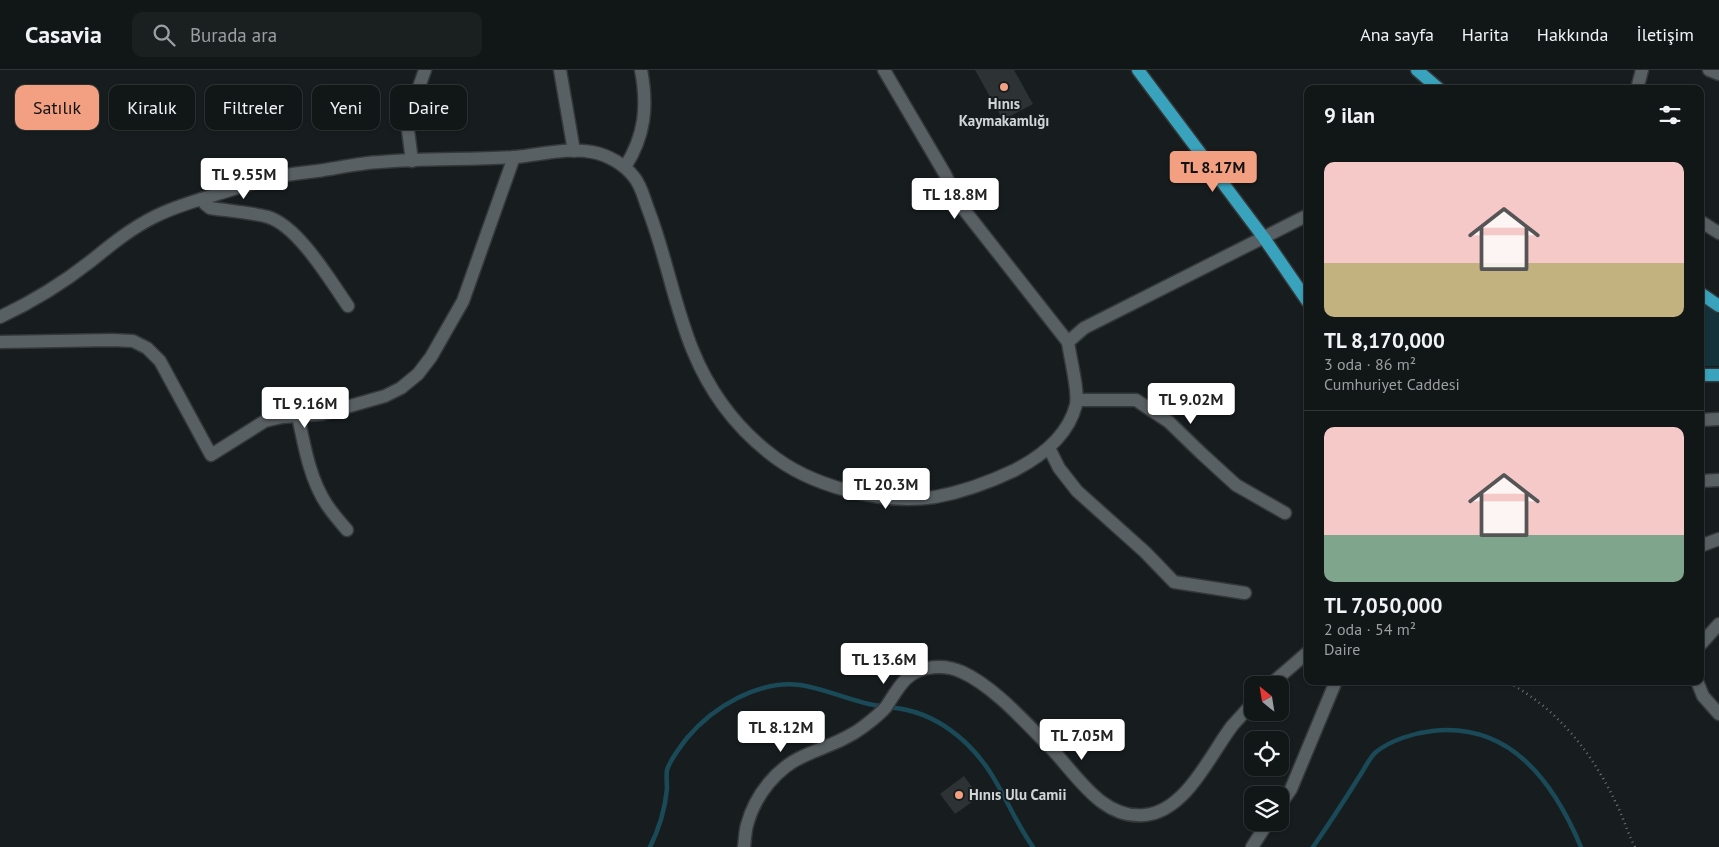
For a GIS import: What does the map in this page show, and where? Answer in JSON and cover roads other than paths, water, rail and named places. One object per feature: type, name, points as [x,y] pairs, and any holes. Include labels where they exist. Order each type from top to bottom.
[{"type":"main road","points":[[1138,70],[1264,238],[1304,296]]},
{"type":"main road","points":[[1417,70],[1434,85]]},
{"type":"main road","points":[[1704,295],[1719,306]]},
{"type":"main road","points":[[1704,375],[1719,375]]},
{"type":"street","points":[[412,161],[408,130],[409,115],[418,95],[425,70]]},
{"type":"street","points":[[560,70],[574,151]]},
{"type":"street","points":[[625,167],[637,146],[644,123],[645,102],[641,70]]},
{"type":"street","points":[[0,317],[42,295],[68,278],[122,236],[168,210],[271,178],[378,162],[514,157],[574,151],[592,152],[609,157],[625,167],[637,180],[656,227],[677,305],[693,351],[708,383],[724,407],[744,431],[769,453],[796,472],[828,485],[860,494],[899,498],[932,497],[964,490],[998,478],[1030,462],[1049,448],[1063,432],[1072,416],[1077,400],[1068,342],[958,202],[945,174],[884,70]]},
{"type":"street","points":[[1638,85],[1642,70]]},
{"type":"street","points":[[1708,70],[1719,74]]},
{"type":"street","points":[[0,342],[112,340],[133,341],[148,348],[160,362],[210,455],[265,421],[282,417],[322,414],[386,396],[401,388],[418,374],[431,357],[463,302],[514,157]]},
{"type":"street","points":[[202,199],[210,208],[268,217],[287,228],[301,242],[348,306]]},
{"type":"street","points":[[1068,342],[1084,328],[1304,217]]},
{"type":"street","points":[[1704,224],[1719,233]]},
{"type":"street","points":[[1077,400],[1136,400],[1170,422],[1201,454],[1236,484],[1285,513]]},
{"type":"street","points":[[298,416],[303,441],[318,486],[326,504],[347,530]]},
{"type":"street","points":[[1704,420],[1719,419]]},
{"type":"street","points":[[1049,448],[1059,468],[1077,491],[1145,552],[1174,582],[1244,593]]},
{"type":"street","points":[[1704,481],[1719,480]]},
{"type":"street","points":[[1704,545],[1719,539]]},
{"type":"street","points":[[1704,641],[1719,624]]},
{"type":"street","points":[[1280,676],[1304,655]]},
{"type":"street","points":[[744,847],[746,826],[755,801],[771,780],[785,767],[804,756],[852,735],[884,709],[906,678],[918,671],[932,667],[948,667],[963,672],[976,680],[1006,704],[1049,746],[1095,797],[1113,809],[1130,816],[1157,812],[1174,803],[1191,785],[1244,713]]},
{"type":"street","points":[[1289,791],[1334,685]]},
{"type":"street","points":[[1698,685],[1704,696],[1719,714]]},
{"type":"street","points":[[1252,847],[1262,831]]},
{"type":"waterway","points":[[650,847],[659,826],[665,804],[668,766],[687,738],[723,706],[753,691],[784,685],[808,686],[869,704],[907,710],[931,718],[946,727],[966,743],[987,767],[1033,847]]},
{"type":"waterway","points":[[1313,847],[1376,752],[1403,738],[1432,731],[1460,731],[1485,736],[1507,747],[1526,762],[1543,780],[1570,823],[1581,847]]},
{"type":"place","name":"Hınıs Kaymakamlığı","points":[[1004,87]]},
{"type":"place","name":"Hınıs Ulu Camii","points":[[959,795]]}]
